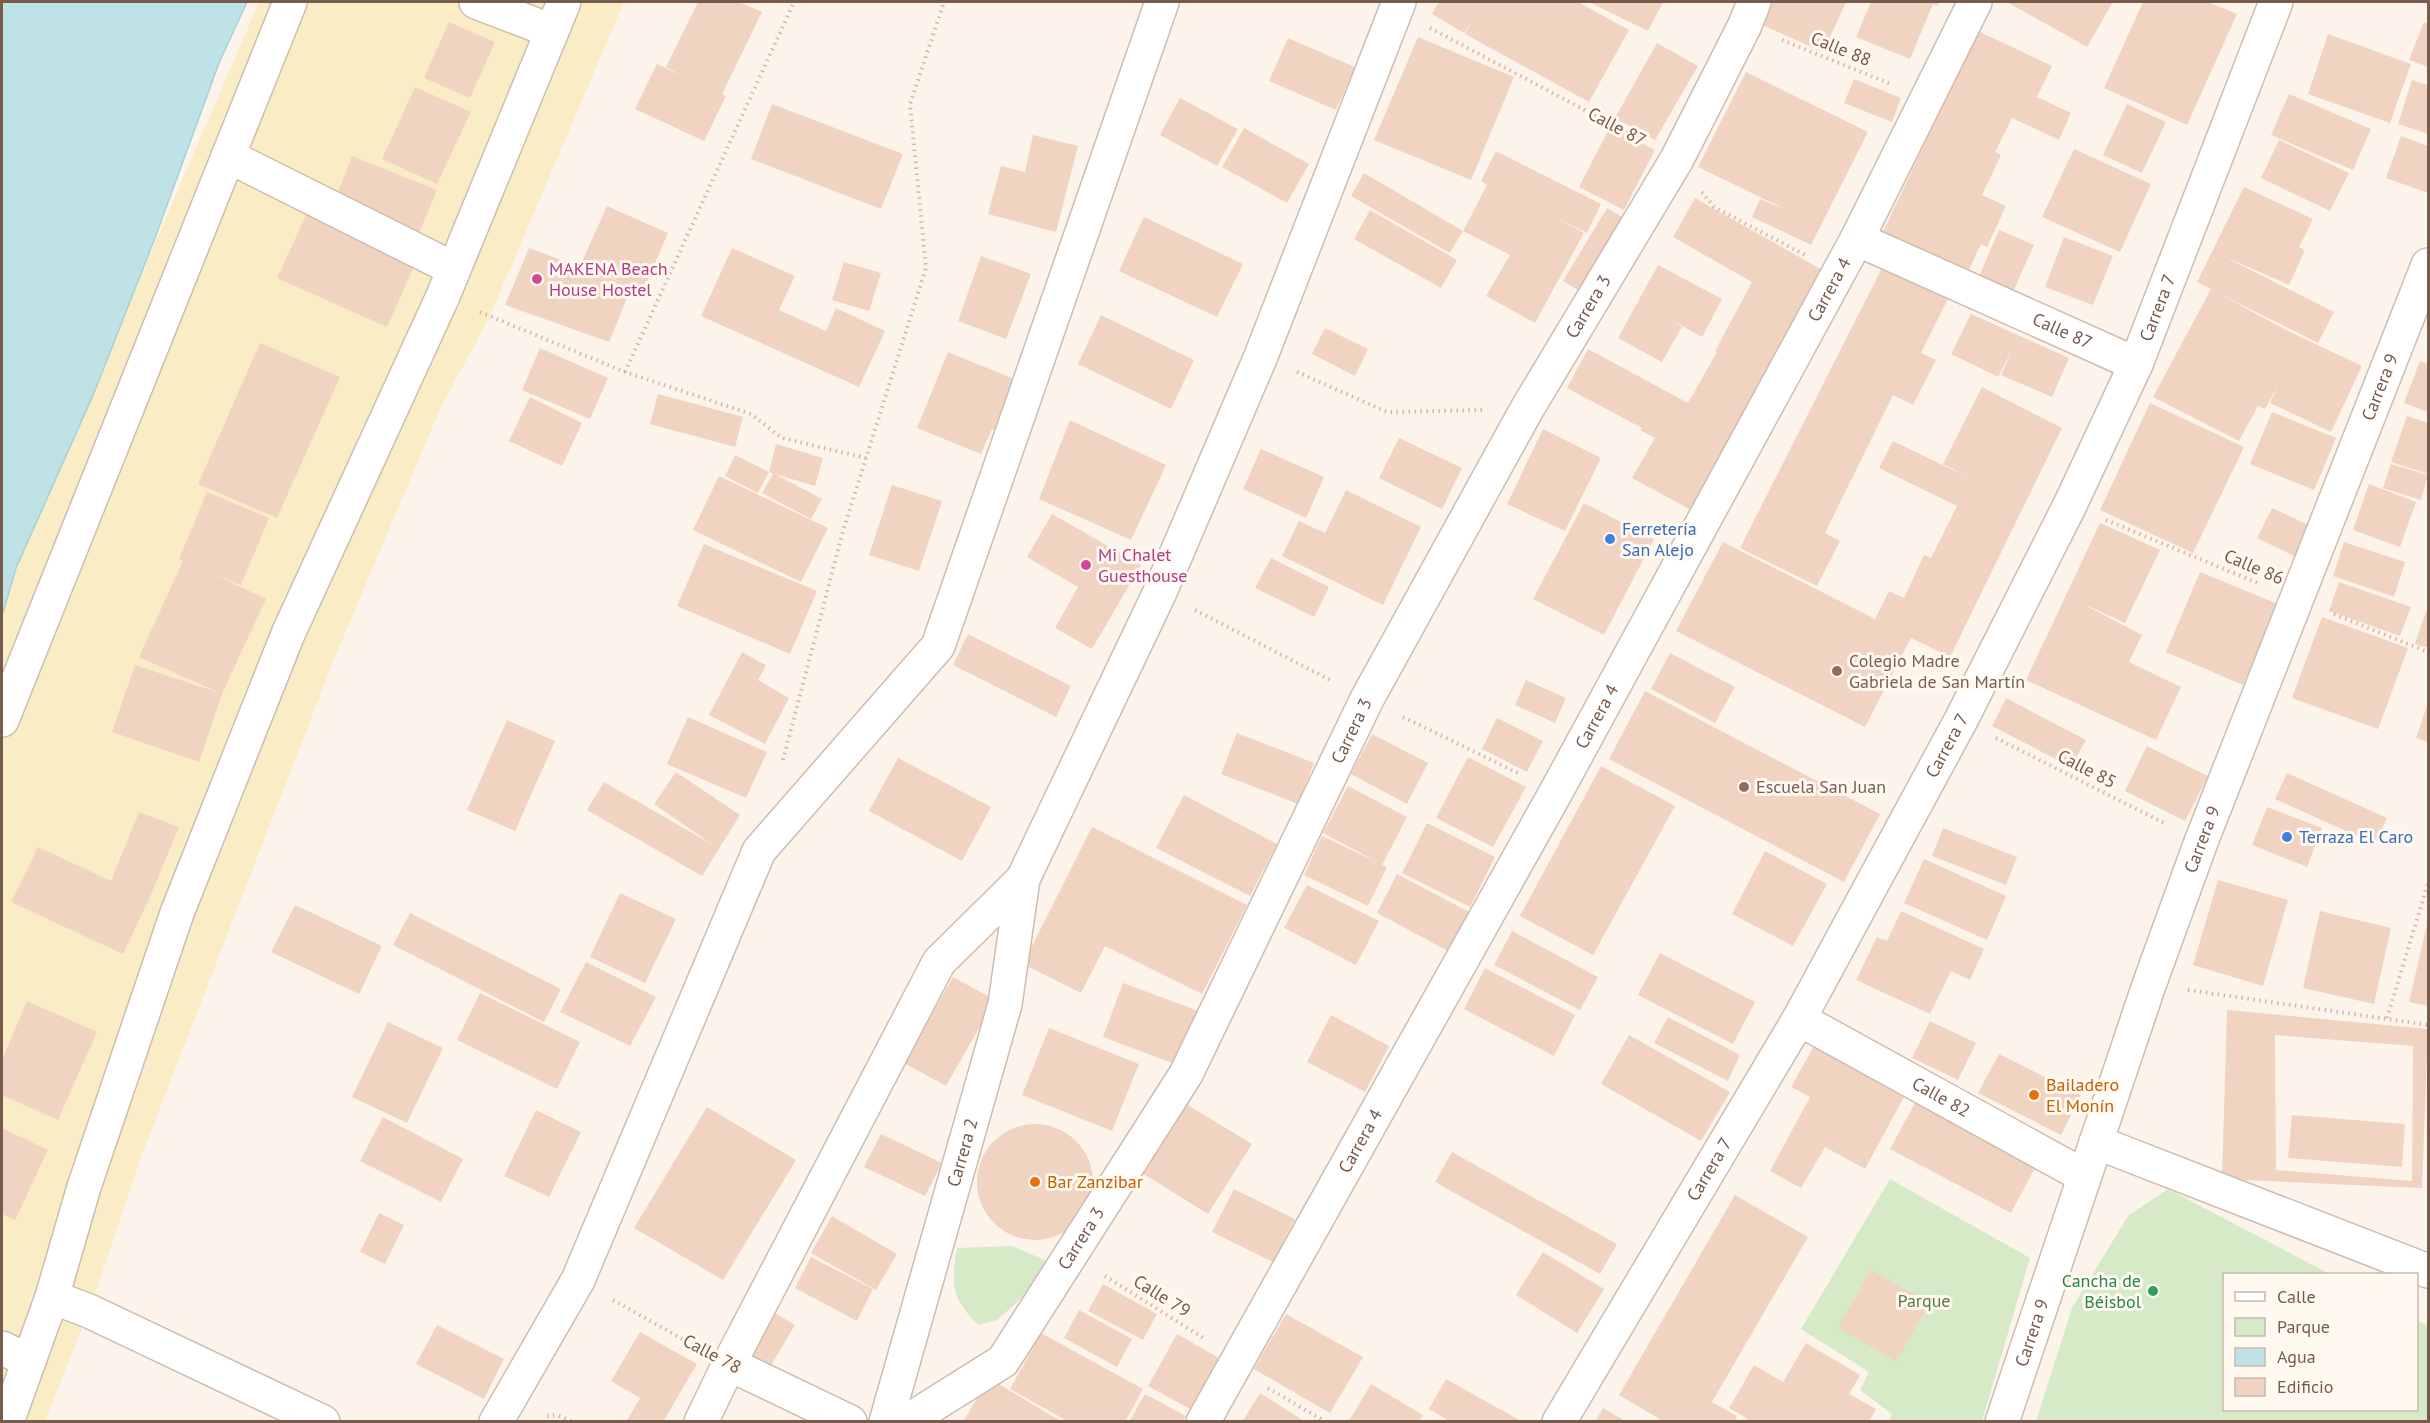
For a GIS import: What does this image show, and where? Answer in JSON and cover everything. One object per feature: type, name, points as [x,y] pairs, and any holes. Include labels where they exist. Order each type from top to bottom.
[{"type":"street","points":[[2,720],[290,2]]},
{"type":"street","points":[[476,2],[552,32]]},
{"type":"street","points":[[7,1422],[15,1355],[52,1297],[84,1187],[185,892],[288,634],[449,283],[564,2]]},
{"type":"street","points":[[496,1422],[578,1280],[759,851],[938,646],[1162,2]]},
{"type":"street","name":"Carrera 4","points":[[1203,1422],[1550,802],[1857,239],[1975,2]]},
{"type":"street","name":"Carrera 7","points":[[1559,1422],[1799,1019],[1961,720],[2070,505],[2136,364],[2276,2]]},
{"type":"street","points":[[701,1422],[939,962],[1023,879],[1160,592],[1261,356],[1397,5]]},
{"type":"street","name":"Carrera 3","points":[[906,1422],[1003,1361],[1186,1074],[1367,699],[1527,409],[1677,159],[1749,13]]},
{"type":"street","points":[[228,156],[449,283]]},
{"type":"street","name":"Calle 87","points":[[1857,239],[2136,364]]},
{"type":"street","name":"Carrera 9","points":[[2001,1422],[2149,985],[2201,842],[2298,600],[2428,264]]},
{"type":"street","name":"Carrera 2","points":[[886,1422],[1005,1004],[1023,879]]},
{"type":"street","name":"Calle 82","points":[[1799,1019],[2084,1176]]},
{"type":"street","points":[[2096,1142],[2428,1271]]},
{"type":"street","points":[[52,1297],[89,1311],[323,1422]]},
{"type":"street","name":"Calle 78","points":[[729,1364],[850,1422]]},
{"type":"path","points":[[625,372],[794,2]]},
{"type":"path","points":[[780,771],[843,531],[926,268],[910,104],[944,2]]},
{"type":"path","name":"Calle 87","points":[[1397,5],[1677,159],[1714,207],[1838,273]]},
{"type":"path","name":"Calle 88","points":[[1749,13],[1926,98]]},
{"type":"path","points":[[449,283],[625,372],[751,414],[782,438],[867,458]]},
{"type":"path","points":[[1261,356],[1387,412],[1527,409]]},
{"type":"path","name":"Calle 86","points":[[2070,505],[2428,652]]},
{"type":"path","name":"Calle 85","points":[[1961,720],[2201,842]]},
{"type":"path","points":[[2387,1018],[2428,883]]},
{"type":"path","points":[[2149,985],[2428,1025]]},
{"type":"path","name":"Calle 79","points":[[1071,1255],[1326,1422]]},
{"type":"path","name":"Calle 78","points":[[578,1280],[729,1364]]},
{"type":"green space","name":"Parque","points":[[1890,1179],[2030,1258],[1982,1421],[1889,1421],[1892,1414],[1860,1390],[1869,1372],[1801,1329]]},
{"type":"green space","name":"Cancha de Béisbol","points":[[2168,1189],[2328,1273],[2223,1273],[2223,1411],[2418,1411],[2418,1321],[2428,1326],[2428,1421],[2036,1421],[2072,1308],[2128,1216]]},
{"type":"green space","points":[[1012,1246],[1047,1261],[1032,1289],[997,1320],[978,1325],[962,1306],[955,1290],[954,1272],[957,1248]]},
{"type":"sand","points":[[259,2],[624,2],[490,316],[441,407],[335,657],[143,1152],[89,1311],[45,1421],[2,1422],[2,598]]},
{"type":"water","points":[[2,2],[247,2],[219,63],[155,238],[94,393],[16,568],[2,616]]},
{"type":"building","points":[[698,2],[739,2],[762,12],[722,94],[726,96],[704,141],[635,109],[657,64],[685,77],[666,67]]},
{"type":"building","points":[[1439,2],[1578,2],[1629,30],[1589,102],[1465,34],[1472,20],[1464,33],[1432,14]]},
{"type":"building","points":[[1589,2],[1663,2],[1648,31]]},
{"type":"building","points":[[1773,2],[1846,2],[1823,52],[1762,25]]},
{"type":"building","points":[[1871,2],[1939,2],[1937,6],[1933,4],[1910,59],[1856,37]]},
{"type":"building","points":[[2007,2],[2113,2],[2087,47]]},
{"type":"building","points":[[2143,2],[2208,2],[2237,14],[2187,125],[2104,88]]},
{"type":"building","points":[[449,22],[495,42],[470,98],[424,78]]},
{"type":"building","points":[[2424,22],[2428,24],[2428,67],[2409,60]]},
{"type":"building","points":[[1978,31],[2052,66],[2037,97],[2071,113],[2059,140],[2012,118],[1995,152],[2001,155],[1982,195],[2006,206],[1987,247],[1981,244],[1967,274],[1881,236]]},
{"type":"building","points":[[2328,34],[2411,64],[2390,123],[2308,94]]},
{"type":"building","points":[[1418,37],[1514,77],[1471,180],[1374,140]]},
{"type":"building","points":[[1288,38],[1355,67],[1336,110],[1269,81]]},
{"type":"building","points":[[1657,43],[1698,66],[1655,140],[1615,118]]},
{"type":"building","points":[[1746,72],[1868,132],[1811,245],[1752,217],[1760,199],[1791,212],[1698,167]]},
{"type":"building","points":[[1854,79],[1901,98],[1892,122],[1844,103]]},
{"type":"building","points":[[2412,80],[2428,85],[2428,134],[2398,124]]},
{"type":"building","points":[[415,87],[471,112],[437,184],[382,159]]},
{"type":"building","points":[[2289,94],[2371,129],[2353,170],[2271,135]]},
{"type":"building","points":[[1180,98],[1238,129],[1217,166],[1160,135]]},
{"type":"building","points":[[772,104],[903,154],[881,209],[751,159]]},
{"type":"building","points":[[2127,104],[2166,122],[2142,173],[2103,155]]},
{"type":"building","points":[[1610,127],[1655,150],[1624,210],[1579,187]]},
{"type":"building","points":[[1244,128],[1309,164],[1287,203],[1222,167]]},
{"type":"building","points":[[1033,135],[1078,146],[1056,232],[988,214],[1001,166],[1025,172]]},
{"type":"building","points":[[2401,136],[2428,146],[2428,193],[2386,178]]},
{"type":"building","points":[[2279,140],[2349,173],[2330,211],[2261,178]]},
{"type":"building","points":[[2074,149],[2151,184],[2120,252],[2042,217]]},
{"type":"building","points":[[1496,151],[1601,204],[1587,233],[1554,217],[1584,233],[1535,323],[1486,296],[1510,255],[1463,231],[1487,185],[1481,181]]},
{"type":"building","points":[[352,156],[437,190],[416,240],[332,207]]},
{"type":"building","points":[[1364,173],[1463,231],[1450,253],[1351,196]]},
{"type":"building","points":[[2244,187],[2313,219],[2299,247],[2305,250],[2289,285],[2223,256],[2334,312],[2318,343],[2214,291],[2288,331],[2362,366],[2331,432],[2270,403],[2278,385],[2265,409],[2258,406],[2239,441],[2153,397],[2211,289],[2197,282]]},
{"type":"building","points":[[1695,198],[1826,272],[1693,511],[1632,478],[1655,438],[1640,430],[1642,428],[1567,388],[1588,349],[1688,403],[1752,282],[1673,237]]},
{"type":"building","name":"MAKENA Beach House Hostel","points":[[607,206],[668,233],[643,291],[632,286],[609,342],[505,305],[529,248],[623,283],[581,264]]},
{"type":"building","points":[[310,207],[419,256],[387,327],[277,278]]},
{"type":"building","points":[[1607,208],[1631,222],[1588,296],[1563,281]]},
{"type":"building","points":[[1370,210],[1457,260],[1441,288],[1354,239]]},
{"type":"building","points":[[1144,217],[1243,264],[1217,317],[1119,271]]},
{"type":"building","points":[[1999,230],[2034,245],[2012,294],[1978,279]]},
{"type":"building","points":[[2064,237],[2113,256],[2093,305],[2045,287]]},
{"type":"building","points":[[732,248],[795,276],[779,310],[826,331],[836,308],[885,331],[859,387],[701,316]]},
{"type":"building","points":[[981,256],[1031,274],[1006,339],[958,321]]},
{"type":"building","points":[[844,262],[881,273],[869,311],[832,300]]},
{"type":"building","points":[[1658,265],[1722,299],[1702,337],[1669,319],[1682,327],[1662,362],[1618,338]]},
{"type":"building","points":[[1883,266],[1948,299],[1921,353],[1936,360],[1913,405],[1893,395],[1825,533],[1840,541],[1817,586],[1740,548]]},
{"type":"building","points":[[1971,314],[2069,358],[2052,397],[2001,375],[2014,346],[1998,377],[1951,354]]},
{"type":"building","points":[[1101,315],[1194,360],[1171,409],[1078,364]]},
{"type":"building","points":[[1325,328],[1368,349],[1355,376],[1312,354]]},
{"type":"building","points":[[260,343],[340,377],[277,518],[198,484]]},
{"type":"building","points":[[540,348],[608,378],[590,419],[522,390]]},
{"type":"building","points":[[948,352],[1024,383],[1003,434],[992,429],[981,454],[917,428]]},
{"type":"building","points":[[2420,361],[2428,364],[2428,412],[2404,403]]},
{"type":"building","points":[[1982,387],[2062,428],[1950,657],[1911,638],[1865,727],[1676,631],[1723,542],[1875,619],[1889,591],[1904,598],[1924,555],[1931,558],[1957,506],[1879,468],[1893,441],[1976,481],[1943,464]]},
{"type":"building","points":[[658,394],[743,417],[735,447],[650,424]]},
{"type":"building","points":[[530,397],[582,423],[562,466],[509,441]]},
{"type":"building","points":[[2150,403],[2244,447],[2193,553],[2100,510]]},
{"type":"building","points":[[2272,412],[2336,438],[2314,490],[2250,464]]},
{"type":"building","points":[[2407,416],[2428,423],[2428,474],[2391,462]]},
{"type":"building","points":[[1070,420],[1166,465],[1131,540],[1039,499]]},
{"type":"building","points":[[1543,429],[1601,458],[1565,531],[1507,504]]},
{"type":"building","points":[[1399,438],[1462,468],[1442,509],[1379,478]]},
{"type":"building","points":[[776,444],[823,458],[815,486],[775,474],[822,499],[811,519],[762,493],[773,474],[769,472]]},
{"type":"building","points":[[1261,449],[1324,477],[1306,518],[1243,489]]},
{"type":"building","points":[[735,455],[769,472],[758,493],[725,476]]},
{"type":"building","points":[[2391,464],[2428,475],[2421,500],[2383,488]]},
{"type":"building","points":[[719,476],[828,528],[801,582],[693,530]]},
{"type":"building","points":[[2369,484],[2416,502],[2400,547],[2353,530]]},
{"type":"building","points":[[892,485],[942,501],[919,571],[869,555]]},
{"type":"building","points":[[1346,490],[1421,527],[1383,605],[1282,556],[1299,521],[1325,533]]},
{"type":"building","points":[[207,492],[269,518],[241,585],[211,573],[266,599],[222,694],[199,762],[112,732],[135,665],[220,693],[139,657],[183,561],[179,559]]},
{"type":"building","points":[[1584,503],[1654,539],[1604,635],[1533,599]]},
{"type":"building","points":[[2272,508],[2313,527],[2298,558],[2257,538]]},
{"type":"building","points":[[1052,514],[1141,565],[1092,649],[1055,628],[1078,587],[1027,557]]},
{"type":"building","points":[[2100,523],[2160,550],[2125,623],[2079,602],[2142,635],[2129,662],[2181,687],[2156,740],[2026,680]]},
{"type":"building","points":[[2344,542],[2405,562],[2394,597],[2333,576]]},
{"type":"building","points":[[704,544],[817,591],[790,654],[677,606]]},
{"type":"building","points":[[1271,558],[1329,587],[1314,617],[1255,588]]},
{"type":"building","points":[[2200,572],[2278,604],[2243,685],[2166,652]]},
{"type":"building","points":[[2339,582],[2411,607],[2400,636],[2329,611]]},
{"type":"building","points":[[2426,611],[2428,611],[2428,648],[2415,644]]},
{"type":"building","points":[[2322,617],[2408,648],[2378,729],[2292,698]]},
{"type":"building","points":[[968,634],[1071,686],[1056,717],[953,665]]},
{"type":"building","points":[[742,652],[766,665],[758,680],[789,698],[765,744],[709,715]]},
{"type":"building","points":[[1670,653],[1735,687],[1715,723],[1651,689]]},
{"type":"building","points":[[1526,680],[1566,698],[1555,723],[1515,705]]},
{"type":"building","name":"Escuela San Juan","points":[[1645,691],[1880,814],[1844,882],[1609,759]]},
{"type":"building","points":[[2006,698],[2086,740],[2071,767],[1992,726]]},
{"type":"building","points":[[2428,703],[2428,742],[2416,738]]},
{"type":"building","points":[[688,717],[767,752],[746,798],[667,764]]},
{"type":"building","points":[[1497,718],[1543,741],[1527,772],[1482,749]]},
{"type":"building","points":[[507,720],[555,741],[515,831],[467,810]]},
{"type":"building","points":[[1237,733],[1314,763],[1298,804],[1221,774]]},
{"type":"building","points":[[1372,734],[1428,763],[1407,804],[1351,774]]},
{"type":"building","points":[[2147,746],[2208,776],[2185,821],[2125,791]]},
{"type":"building","points":[[1468,757],[1526,787],[1493,847],[1436,818]]},
{"type":"building","points":[[898,758],[991,807],[962,861],[869,811]]},
{"type":"building","points":[[1601,766],[1675,806],[1593,955],[1520,916]]},
{"type":"building","points":[[676,772],[740,815],[702,876],[587,810],[604,782],[713,845],[654,804]]},
{"type":"building","points":[[2287,773],[2387,818],[2375,844],[2275,799]]},
{"type":"building","points":[[1348,786],[1407,817],[1382,865],[1387,867],[1368,906],[1304,875],[1322,836],[1379,863],[1323,833]]},
{"type":"building","points":[[1184,795],[1277,844],[1250,896],[1156,848]]},
{"type":"building","name":"Terraza El Caro","points":[[2267,807],[2322,828],[2307,867],[2252,845]]},
{"type":"building","points":[[139,812],[179,827],[123,954],[11,902],[38,847],[111,881]]},
{"type":"building","points":[[1427,823],[1495,857],[1470,907],[1402,873]]},
{"type":"building","points":[[1092,827],[1247,905],[1202,994],[1105,946],[1081,993],[1023,964]]},
{"type":"building","points":[[1943,828],[2017,857],[2006,885],[1932,856]]},
{"type":"building","points":[[1765,851],[1827,884],[1793,946],[1732,914]]},
{"type":"building","points":[[1924,859],[2006,896],[1987,940],[1904,903]]},
{"type":"building","points":[[1397,874],[1471,913],[1450,952],[1377,913]]},
{"type":"building","points":[[2218,880],[2288,900],[2263,986],[2193,965]]},
{"type":"building","points":[[1307,885],[1379,921],[1356,965],[1284,928]]},
{"type":"building","points":[[620,893],[676,919],[645,983],[590,957]]},
{"type":"building","points":[[295,905],[382,946],[359,994],[271,952]]},
{"type":"building","points":[[1901,911],[1984,949],[1970,980],[1951,971],[1930,1014],[1856,980],[1877,937],[1887,941]]},
{"type":"building","points":[[2320,911],[2391,928],[2374,1004],[2303,988]]},
{"type":"building","points":[[410,913],[561,989],[544,1022],[393,945]]},
{"type":"building","points":[[2428,920],[2428,1006],[2409,1002]]},
{"type":"building","points":[[1512,931],[1598,977],[1580,1010],[1494,965]]},
{"type":"building","points":[[1660,953],[1755,1002],[1733,1044],[1638,995]]},
{"type":"building","points":[[586,962],[656,997],[630,1046],[560,1012]]},
{"type":"building","points":[[1485,968],[1575,1015],[1554,1056],[1464,1009]]},
{"type":"building","points":[[953,977],[995,1000],[946,1086],[904,1063]]},
{"type":"building","points":[[1123,983],[1201,1012],[1180,1066],[1103,1037]]},
{"type":"building","points":[[480,993],[580,1042],[557,1089],[457,1040]]},
{"type":"building","points":[[27,1001],[97,1032],[58,1120],[2,1095],[2,1060]]},
{"type":"building","points":[[2227,1010],[2428,1029],[2422,1188],[2222,1179]],"holes":[[[2275,1035],[2413,1046],[2412,1181],[2276,1170]]]},
{"type":"building","points":[[1331,1015],[1389,1046],[1365,1092],[1307,1062]]},
{"type":"building","points":[[1668,1017],[1740,1055],[1728,1081],[1654,1043]]},
{"type":"building","points":[[1930,1021],[1976,1043],[1958,1080],[1912,1058]]},
{"type":"building","points":[[388,1022],[443,1048],[407,1123],[352,1097]]},
{"type":"building","points":[[1049,1028],[1139,1064],[1112,1131],[1022,1095]]},
{"type":"building","points":[[1629,1035],[1730,1092],[1701,1141],[1601,1084]]},
{"type":"building","points":[[1814,1046],[1905,1095],[1865,1169],[1825,1147],[1801,1188],[1770,1171],[1810,1097],[1791,1087]]},
{"type":"building","points":[[1999,1054],[2081,1095],[2061,1135],[1978,1093]]},
{"type":"building","points":[[1915,1103],[2036,1166],[2011,1213],[1890,1149]]},
{"type":"building","points":[[1186,1104],[1252,1144],[1208,1214],[1142,1173]]},
{"type":"building","points":[[707,1107],[796,1160],[723,1280],[634,1228]]},
{"type":"building","points":[[536,1110],[581,1132],[549,1197],[504,1176]]},
{"type":"building","points":[[2292,1115],[2405,1124],[2402,1167],[2288,1158]]},
{"type":"building","points":[[383,1117],[463,1159],[441,1202],[360,1161]]},
{"type":"building","name":"Bar Zanzibar","points":[[1035,1124],[1057,1128],[1076,1141],[1089,1160],[1093,1182],[1089,1204],[1076,1223],[1057,1236],[1035,1240],[1013,1236],[994,1223],[981,1204],[977,1182],[981,1160],[994,1141],[1013,1128]]},
{"type":"building","points":[[2,1128],[48,1150],[15,1220],[2,1214]]},
{"type":"building","points":[[881,1134],[942,1163],[925,1196],[864,1167]]},
{"type":"building","points":[[1452,1152],[1617,1244],[1600,1274],[1435,1182]]},
{"type":"building","points":[[1234,1189],[1295,1219],[1273,1262],[1212,1232]]},
{"type":"building","points":[[1735,1195],[1808,1237],[1712,1402],[1737,1416],[1734,1422],[1665,1422],[1619,1395]]},
{"type":"building","points":[[379,1213],[404,1225],[385,1264],[360,1252]]},
{"type":"building","points":[[832,1216],[897,1254],[876,1290],[811,1253]]},
{"type":"building","points":[[1543,1252],[1604,1289],[1577,1333],[1516,1295]]},
{"type":"building","points":[[811,1257],[873,1289],[857,1321],[795,1288]]},
{"type":"building","points":[[1871,1270],[1930,1303],[1896,1361],[1838,1328]]},
{"type":"building","points":[[1103,1284],[1157,1314],[1143,1340],[1088,1311]]},
{"type":"building","points":[[1079,1310],[1132,1339],[1117,1367],[1064,1338]]},
{"type":"building","points":[[775,1313],[795,1325],[768,1370],[748,1358]]},
{"type":"building","points":[[1286,1314],[1363,1357],[1330,1413],[1254,1369]]},
{"type":"building","points":[[437,1325],[504,1359],[484,1399],[416,1364]]},
{"type":"building","points":[[640,1332],[697,1364],[663,1422],[626,1422],[640,1398],[611,1381]]},
{"type":"building","points":[[1041,1333],[1143,1389],[1125,1422],[1069,1422],[1010,1389]]},
{"type":"building","points":[[1177,1334],[1219,1358],[1190,1409],[1148,1386]]},
{"type":"building","points":[[1806,1343],[1860,1375],[1849,1394],[1876,1409],[1869,1422],[1753,1422],[1729,1408],[1754,1365],[1783,1382]]},
{"type":"building","points":[[989,1378],[1062,1422],[963,1422]]},
{"type":"building","points":[[1446,1379],[1523,1422],[1451,1422],[1429,1409]]},
{"type":"building","points":[[1371,1384],[1423,1415],[1419,1422],[1349,1421]]},
{"type":"building","points":[[1260,1393],[1306,1422],[1242,1422]]},
{"type":"building","points":[[1145,1394],[1186,1416],[1182,1422],[1129,1422]]},
{"type":"building","points":[[1603,1408],[1627,1422],[1595,1422]]},
{"type":"place","name":"MAKENA Beach House Hostel","points":[[537,279]]},
{"type":"place","name":"Ferretería San Alejo","points":[[1610,539]]},
{"type":"place","name":"Mi Chalet Guesthouse","points":[[1086,565]]},
{"type":"place","name":"Colegio Madre Gabriela de San Martín","points":[[1837,671]]},
{"type":"place","name":"Escuela San Juan","points":[[1744,787]]},
{"type":"place","name":"Terraza El Caro","points":[[2287,837]]},
{"type":"place","name":"Bailadero El Monín","points":[[2034,1095]]},
{"type":"place","name":"Bar Zanzibar","points":[[1035,1182]]},
{"type":"place","name":"Cancha de Béisbol","points":[[2153,1291]]}]
